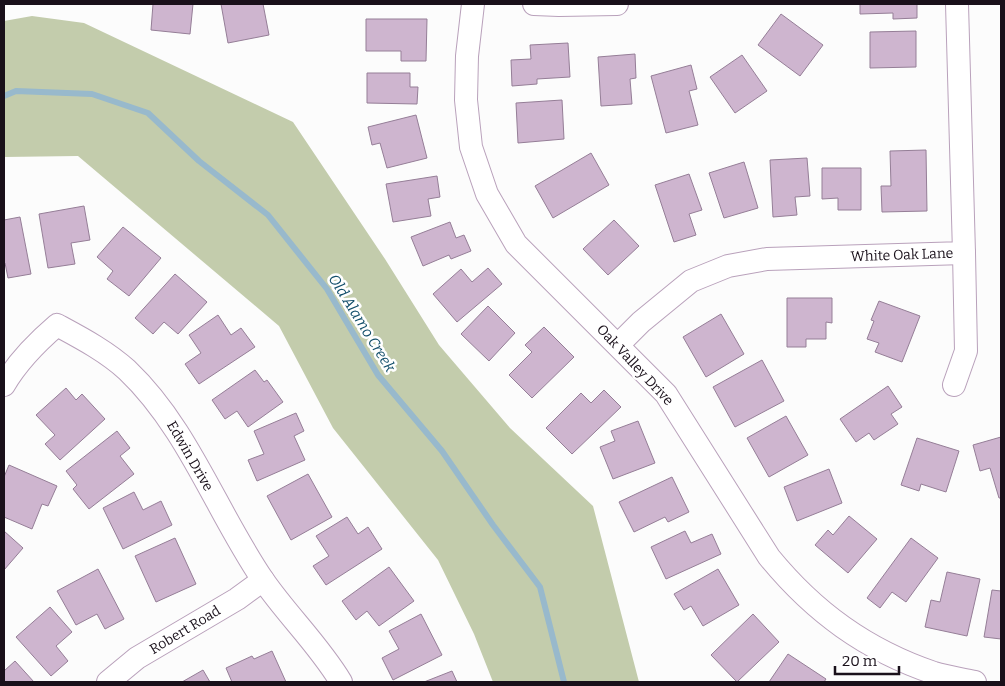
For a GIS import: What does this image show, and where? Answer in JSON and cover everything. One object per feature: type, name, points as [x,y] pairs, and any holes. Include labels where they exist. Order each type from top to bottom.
[{"type":"street","name":"Oak Valley Drive","points":[[473,4],[467,56],[466,100],[471,147],[487,194],[516,244],[666,394],[769,557],[789,581],[813,604],[853,634],[885,653],[935,673],[976,682]]},
{"type":"street","points":[[534,4],[617,4]]},
{"type":"street","name":"White Oak Lane","points":[[618,345],[641,322],[691,281],[728,266],[766,259],[964,253],[958,4]]},
{"type":"street","points":[[954,385],[966,351],[964,253]]},
{"type":"street","name":"Edwin Drive","points":[[4,385],[12,371],[34,344],[57,325],[98,347],[127,370],[166,413],[263,580],[330,664],[341,682]]},
{"type":"street","name":"Robert Road","points":[[108,682],[138,658],[237,599],[263,580]]},
{"type":"green space","points":[[32,16],[84,23],[293,122],[385,259],[439,345],[510,428],[593,506],[639,682],[493,682],[474,634],[438,560],[333,428],[279,326],[78,156],[4,157],[4,21]]},
{"type":"building","points":[[153,4],[193,4],[190,34],[151,30]]},
{"type":"building","points":[[221,4],[263,4],[269,35],[228,43]]},
{"type":"building","points":[[860,4],[917,4],[917,18],[893,19],[893,13],[860,14]]},
{"type":"building","points":[[781,14],[823,45],[800,76],[758,45]]},
{"type":"building","points":[[366,19],[427,19],[426,61],[401,61],[401,51],[366,51]]},
{"type":"building","points":[[916,31],[916,67],[870,68],[870,32]]},
{"type":"building","points":[[568,43],[570,77],[537,79],[537,84],[512,86],[511,60],[531,59],[530,45]]},
{"type":"building","points":[[635,54],[636,78],[630,79],[632,104],[601,106],[598,57]]},
{"type":"building","points":[[742,55],[767,91],[735,113],[710,77]]},
{"type":"building","points":[[691,65],[697,89],[689,91],[698,125],[666,133],[651,76]]},
{"type":"building","points":[[367,73],[410,73],[410,87],[418,87],[417,104],[367,103]]},
{"type":"building","points":[[562,100],[564,139],[518,143],[516,103]]},
{"type":"building","points":[[416,115],[427,158],[387,168],[380,143],[372,145],[368,127]]},
{"type":"building","points":[[926,150],[927,211],[882,212],[881,186],[891,186],[890,151]]},
{"type":"building","points":[[591,153],[609,185],[553,218],[535,186]]},
{"type":"building","points":[[807,158],[810,196],[795,197],[797,215],[773,217],[770,160]]},
{"type":"building","points":[[744,162],[758,208],[724,218],[709,173]]},
{"type":"building","points":[[822,168],[861,168],[861,210],[838,210],[838,198],[822,199]]},
{"type":"building","points":[[689,174],[702,210],[689,214],[696,235],[674,242],[655,185]]},
{"type":"building","points":[[437,176],[440,197],[428,199],[431,216],[393,222],[386,184]]},
{"type":"building","points":[[84,206],[90,240],[71,243],[75,264],[48,268],[39,214]]},
{"type":"building","points":[[20,217],[31,274],[8,278],[4,263],[4,220]]},
{"type":"building","points":[[614,220],[639,246],[608,275],[583,249]]},
{"type":"building","points":[[450,222],[456,238],[464,235],[471,251],[451,259],[449,255],[423,266],[411,237]]},
{"type":"building","points":[[123,227],[161,258],[129,296],[107,279],[113,271],[97,257]]},
{"type":"building","points":[[488,268],[502,284],[457,322],[433,294],[461,269],[472,282]]},
{"type":"building","points":[[175,274],[207,302],[178,334],[164,322],[153,334],[135,318]]},
{"type":"building","points":[[787,298],[832,298],[832,323],[826,322],[826,339],[806,339],[806,347],[787,347]]},
{"type":"building","points":[[879,301],[920,316],[902,362],[875,352],[879,343],[867,339],[874,321],[871,320]]},
{"type":"building","points":[[488,306],[515,333],[489,361],[461,334]]},
{"type":"building","points":[[721,314],[744,354],[706,377],[683,337]]},
{"type":"building","points":[[218,315],[231,335],[241,328],[255,347],[199,384],[185,364],[201,353],[189,335]]},
{"type":"building","points":[[544,327],[574,357],[532,398],[509,375],[532,352],[525,345]]},
{"type":"building","points":[[762,360],[784,401],[735,427],[713,387]]},
{"type":"building","points":[[255,370],[264,382],[267,380],[283,402],[248,427],[237,411],[225,419],[212,400]]},
{"type":"building","points":[[888,386],[902,407],[891,414],[898,424],[874,440],[869,433],[856,442],[840,419]]},
{"type":"building","points":[[66,388],[76,400],[82,394],[105,419],[60,460],[45,444],[55,435],[36,415]]},
{"type":"building","points":[[604,390],[621,407],[572,454],[546,428],[581,393],[591,403]]},
{"type":"building","points":[[296,413],[304,431],[294,436],[305,460],[257,481],[248,460],[264,454],[254,431]]},
{"type":"building","points":[[786,416],[808,455],[769,477],[747,438]]},
{"type":"building","points":[[638,421],[655,463],[613,479],[600,447],[615,441],[611,431]]},
{"type":"building","points":[[117,431],[130,448],[120,456],[134,474],[89,509],[73,489],[77,485],[66,471]]},
{"type":"building","points":[[1001,437],[1001,498],[999,498],[990,468],[980,471],[973,445]]},
{"type":"building","points":[[917,438],[959,451],[946,492],[921,484],[919,491],[901,485]]},
{"type":"building","points":[[9,465],[57,486],[48,506],[42,504],[32,529],[4,517],[4,477]]},
{"type":"building","points":[[829,469],[842,503],[797,521],[784,487]]},
{"type":"building","points":[[308,474],[332,517],[291,540],[267,496]]},
{"type":"building","points":[[672,477],[689,512],[668,522],[665,517],[634,532],[619,502]]},
{"type":"building","points":[[134,492],[143,510],[161,501],[172,525],[123,549],[103,508]]},
{"type":"building","points":[[849,516],[877,539],[848,573],[815,545],[828,530],[833,535]]},
{"type":"building","points":[[347,517],[358,534],[368,527],[382,549],[326,585],[313,566],[329,556],[316,536]]},
{"type":"building","points":[[4,531],[23,548],[4,570]]},
{"type":"building","points":[[685,531],[691,543],[712,534],[721,554],[666,579],[651,547]]},
{"type":"building","points":[[175,538],[196,584],[156,602],[135,556]]},
{"type":"building","points":[[911,538],[938,558],[906,602],[892,592],[880,608],[867,598]]},
{"type":"building","points":[[389,567],[414,601],[379,626],[367,611],[356,620],[342,601]]},
{"type":"building","points":[[98,569],[124,619],[105,629],[97,614],[76,625],[57,591]]},
{"type":"building","points":[[718,569],[739,605],[703,626],[691,606],[684,610],[674,594]]},
{"type":"building","points":[[947,572],[980,579],[967,636],[925,627],[931,600],[940,602]]},
{"type":"building","points":[[992,590],[1001,591],[1001,639],[984,637]]},
{"type":"building","points":[[50,607],[72,632],[56,646],[68,661],[51,676],[16,637]]},
{"type":"building","points":[[421,614],[442,655],[393,680],[382,658],[399,649],[389,631]]},
{"type":"building","points":[[753,614],[779,642],[737,682],[711,655]]},
{"type":"building","points":[[272,651],[286,682],[232,682],[226,668],[252,656],[254,659]]},
{"type":"building","points":[[788,654],[826,679],[824,682],[769,682]]},
{"type":"building","points":[[15,661],[34,682],[4,682],[4,671]]},
{"type":"building","points":[[203,670],[210,682],[182,682]]},
{"type":"building","points":[[452,671],[457,682],[424,682]]},
{"type":"waterway","name":"Old Alamo Creek","points":[[4,96],[16,91],[92,94],[148,113],[199,161],[268,215],[327,289],[378,375],[442,451],[493,525],[540,587],[564,682]]}]
